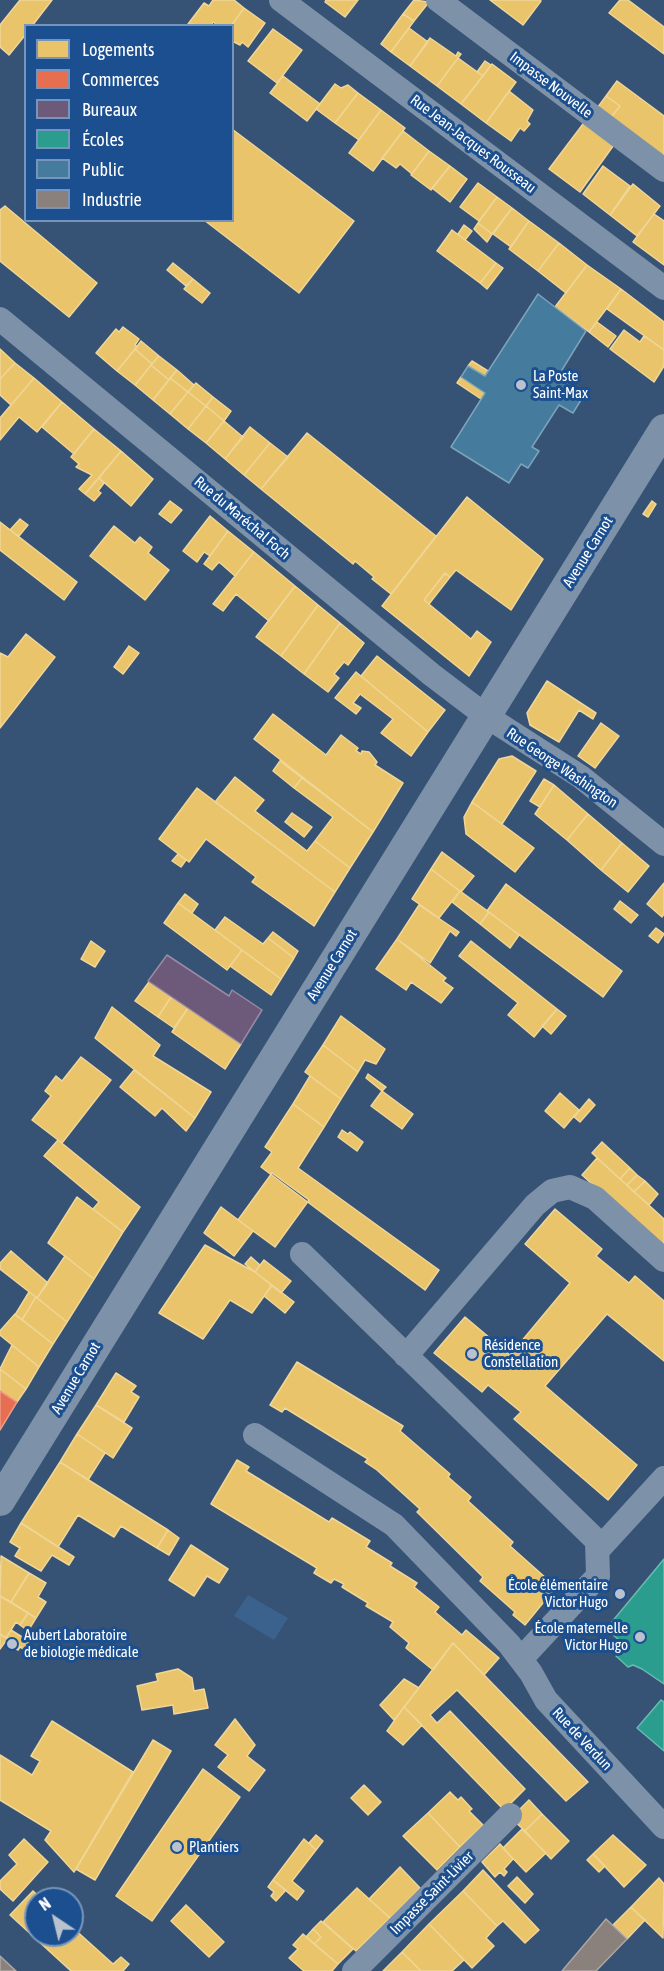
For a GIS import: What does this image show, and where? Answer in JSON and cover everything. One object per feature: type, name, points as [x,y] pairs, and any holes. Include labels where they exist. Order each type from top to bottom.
[{"type":"street","name":"Rue Jean-Jacques Rousseau","points":[[281,0],[664,288]]},
{"type":"street","name":"Impasse Nouvelle","points":[[438,0],[664,170]]},
{"type":"street","name":"Rue du Maréchal Foch","points":[[0,319],[486,716]]},
{"type":"street","name":"Avenue Carnot","points":[[0,1501],[664,429]]},
{"type":"street","name":"Rue George Washington","points":[[486,716],[581,777],[664,844]]},
{"type":"street","points":[[406,1356],[535,1205],[552,1191],[570,1187],[595,1198],[664,1260]]},
{"type":"street","points":[[302,1254],[597,1541],[598,1576],[515,1652]]},
{"type":"street","name":"Rue de Verdun","points":[[255,1435],[384,1516],[515,1652],[546,1700],[664,1827]]},
{"type":"street","points":[[599,1549],[664,1478]]},
{"type":"street","name":"Impasse Saint-Livier","points":[[354,1971],[510,1815]]},
{"type":"water","points":[[248,1595],[288,1618],[274,1640],[234,1616]]},
{"type":"building: Logements","points":[[20,0],[52,0],[34,24],[24,24],[24,36],[9,55],[0,47],[0,25]]},
{"type":"building: Logements","points":[[213,0],[234,0],[244,8],[232,24],[213,22],[212,24],[188,24],[204,3],[209,6]]},
{"type":"building: Logements","points":[[326,0],[358,0],[345,17],[325,2]]},
{"type":"building: Logements","points":[[414,0],[429,2],[414,21],[403,14]]},
{"type":"building: Logements","points":[[490,0],[540,0],[541,1],[523,25]]},
{"type":"building: Logements","points":[[620,0],[628,0],[664,27],[664,54],[609,13]]},
{"type":"building: Logements","points":[[244,8],[265,23],[248,47],[242,42],[240,45],[234,42],[232,24]]},
{"type":"building: Logements","points":[[403,14],[414,21],[391,52],[381,44]]},
{"type":"building: Logements","points":[[409,28],[428,42],[410,66],[391,52]]},
{"type":"building: Logements","points":[[273,29],[302,50],[277,83],[248,61]]},
{"type":"building: Logements","points":[[430,38],[456,56],[458,52],[461,54],[437,86],[410,66]]},
{"type":"building: Logements","points":[[458,58],[483,76],[461,104],[437,86]]},
{"type":"building: Logements","points":[[485,61],[491,65],[483,76],[477,72]]},
{"type":"building: Logements","points":[[492,64],[516,82],[486,123],[461,104]]},
{"type":"building: Logements","points":[[283,76],[320,104],[307,121],[270,93]]},
{"type":"building: Logements","points":[[617,81],[664,116],[664,163],[608,121],[620,106],[606,96]]},
{"type":"building: Logements","points":[[335,84],[341,88],[348,85],[358,93],[335,123],[316,109]]},
{"type":"building: Logements","points":[[509,91],[533,110],[527,121],[530,124],[524,131],[520,128],[511,141],[486,123]]},
{"type":"building: Logements","points":[[358,93],[381,110],[359,140],[335,123]]},
{"type":"building: Logements","points":[[606,96],[620,106],[608,121],[595,111]]},
{"type":"building: Logements","points":[[381,110],[405,128],[373,171],[349,153]]},
{"type":"building: Logements","points":[[586,120],[616,142],[580,192],[549,169]]},
{"type":"building: Logements","points":[[234,131],[354,221],[299,293],[207,222],[234,222]]},
{"type":"building: Logements","points":[[403,131],[429,151],[412,174],[400,164],[396,168],[382,158]]},
{"type":"building: Logements","points":[[429,151],[450,166],[431,190],[411,175]]},
{"type":"building: Logements","points":[[450,166],[467,179],[450,202],[432,188]]},
{"type":"building: Logements","points":[[603,166],[630,186],[610,215],[583,194]]},
{"type":"building: Logements","points":[[478,183],[497,197],[479,221],[460,207]]},
{"type":"building: Logements","points":[[633,184],[660,206],[637,236],[610,215]]},
{"type":"building: Logements","points":[[497,197],[512,208],[492,234],[478,223]]},
{"type":"building: Logements","points":[[5,206],[97,283],[69,317],[0,261],[0,210]]},
{"type":"building: Logements","points":[[512,208],[529,221],[511,247],[493,234]]},
{"type":"building: Logements","points":[[654,214],[664,221],[664,265],[633,242]]},
{"type":"building: Logements","points":[[529,221],[559,243],[538,271],[509,249]]},
{"type":"building: Logements","points":[[478,223],[492,234],[487,242],[474,229]]},
{"type":"building: Logements","points":[[464,225],[472,231],[465,240],[458,234]]},
{"type":"building: Logements","points":[[452,230],[496,263],[480,283],[437,251]]},
{"type":"building: Logements","points":[[559,243],[587,265],[566,293],[538,271]]},
{"type":"building: Logements","points":[[173,263],[193,279],[186,286],[167,270]]},
{"type":"building: Logements","points":[[496,263],[503,268],[487,289],[480,283]]},
{"type":"building: Logements","points":[[587,265],[621,289],[589,332],[555,307]]},
{"type":"building: Logements","points":[[193,279],[210,293],[202,303],[184,289]]},
{"type":"building: Logements","points":[[621,289],[664,322],[664,350],[607,309]]},
{"type":"building: Logements","points":[[597,322],[616,336],[608,347],[589,332]]},
{"type":"building: Logements","points":[[123,327],[139,339],[135,345],[137,347],[117,371],[96,353],[116,329],[119,332]]},
{"type":"building: Logements","points":[[624,330],[640,342],[644,336],[664,350],[664,366],[654,382],[610,349]]},
{"type":"building: Logements","points":[[141,341],[159,356],[152,364],[135,349]]},
{"type":"building: Logements","points":[[0,349],[15,363],[0,379]]},
{"type":"building: Logements","points":[[135,349],[152,364],[135,385],[117,371]]},
{"type":"building: Logements","points":[[159,356],[177,370],[169,380],[151,365]]},
{"type":"building: Logements","points":[[472,361],[488,371],[485,376],[468,366]]},
{"type":"building: Logements","points":[[15,363],[34,378],[11,405],[0,395],[0,379]]},
{"type":"building: Logements","points":[[151,365],[169,380],[153,400],[135,385]]},
{"type":"building: Logements","points":[[177,370],[194,385],[188,392],[170,378]]},
{"type":"building: Logements","points":[[461,377],[485,393],[481,399],[457,383]]},
{"type":"building: Logements","points":[[34,378],[62,402],[37,432],[19,417],[0,440],[0,418]]},
{"type":"building: Logements","points":[[170,378],[188,392],[170,414],[153,400]]},
{"type":"building: Logements","points":[[196,383],[213,397],[206,406],[188,392]]},
{"type":"building: Logements","points":[[188,392],[206,406],[188,429],[170,414]]},
{"type":"building: Logements","points":[[213,397],[231,411],[224,421],[206,406]]},
{"type":"building: Logements","points":[[62,402],[94,429],[74,454],[42,427]]},
{"type":"building: Logements","points":[[206,406],[224,421],[206,443],[188,429]]},
{"type":"building: Logements","points":[[224,421],[243,437],[225,459],[206,443]]},
{"type":"building: Logements","points":[[250,427],[270,443],[244,475],[225,459]]},
{"type":"building: Logements","points":[[94,429],[121,451],[85,494],[79,489],[92,475],[76,467],[79,464],[71,457]]},
{"type":"building: Logements","points":[[307,433],[436,536],[391,594],[355,561],[353,564],[261,489]]},
{"type":"building: Logements","points":[[270,443],[288,457],[261,489],[244,475]]},
{"type":"building: Logements","points":[[121,451],[153,479],[131,506],[99,478]]},
{"type":"building: Logements","points":[[99,478],[104,483],[98,491],[101,493],[94,501],[85,494]]},
{"type":"building: Logements","points":[[467,497],[543,559],[511,610],[456,570],[450,577],[445,573],[424,600],[471,639],[477,631],[491,642],[469,676],[382,606]]},
{"type":"building: Logements","points":[[170,501],[182,510],[171,523],[159,514]]},
{"type":"building: Logements","points":[[652,501],[656,504],[648,517],[643,514]]},
{"type":"building: Logements","points":[[210,516],[228,531],[210,556],[204,552],[197,562],[183,551]]},
{"type":"building: Logements","points":[[20,519],[28,525],[19,536],[10,530]]},
{"type":"building: Logements","points":[[0,522],[77,582],[64,600],[0,550]]},
{"type":"building: Logements","points":[[114,526],[135,543],[140,537],[152,547],[148,553],[169,570],[145,600],[90,556]]},
{"type":"building: Logements","points":[[228,531],[254,552],[235,576],[219,562],[212,570],[204,564]]},
{"type":"building: Logements","points":[[254,552],[295,586],[269,621],[236,594],[223,611],[213,604]]},
{"type":"building: Logements","points":[[445,573],[450,577],[429,604],[424,600]]},
{"type":"building: Logements","points":[[295,586],[318,605],[281,656],[256,637]]},
{"type":"building: Logements","points":[[318,605],[340,623],[304,674],[281,656]]},
{"type":"building: Logements","points":[[340,623],[364,643],[348,665],[344,662],[334,674],[339,678],[328,692],[304,674]]},
{"type":"building: Logements","points":[[26,634],[55,657],[0,728],[0,653],[8,657]]},
{"type":"building: Logements","points":[[129,646],[139,653],[123,674],[114,667]]},
{"type":"building: Logements","points":[[377,656],[445,710],[428,732],[361,676]]},
{"type":"building: Logements","points":[[356,672],[428,732],[411,756],[381,733],[393,719],[360,694],[353,703],[361,708],[356,714],[335,698]]},
{"type":"building: Logements","points":[[547,681],[596,713],[593,719],[579,710],[559,742],[530,725],[527,713]]},
{"type":"building: Logements","points":[[273,714],[326,755],[341,735],[358,748],[356,751],[361,754],[362,751],[369,752],[377,762],[375,765],[403,783],[373,832],[254,739]]},
{"type":"building: Logements","points":[[601,723],[619,736],[595,768],[578,756]]},
{"type":"building: Logements","points":[[512,756],[536,771],[502,824],[472,802],[499,759]]},
{"type":"building: Logements","points":[[280,761],[302,778],[294,788],[273,771]]},
{"type":"building: Logements","points":[[235,777],[264,800],[255,811],[307,851],[315,841],[350,868],[335,892],[215,802]]},
{"type":"building: Logements","points":[[302,778],[373,832],[350,868],[315,841],[333,817],[294,788]]},
{"type":"building: Logements","points":[[544,779],[554,785],[540,807],[530,801]]},
{"type":"building: Logements","points":[[554,785],[588,814],[567,840],[535,814]]},
{"type":"building: Logements","points":[[197,788],[335,892],[314,926],[252,882],[256,877],[206,839],[189,862],[159,839]]},
{"type":"building: Logements","points":[[472,802],[534,848],[515,872],[466,834],[464,817]]},
{"type":"building: Logements","points":[[292,813],[312,827],[304,837],[285,822]]},
{"type":"building: Logements","points":[[588,814],[622,843],[601,870],[567,840]]},
{"type":"building: Logements","points":[[622,843],[649,866],[628,892],[601,870]]},
{"type":"building: Logements","points":[[442,852],[474,876],[461,892],[431,869]]},
{"type":"building: Logements","points":[[178,854],[186,860],[181,867],[172,861]]},
{"type":"building: Logements","points":[[431,869],[460,891],[439,918],[412,899]]},
{"type":"building: Logements","points":[[664,883],[664,914],[662,917],[647,904]]},
{"type":"building: Logements","points":[[506,884],[622,971],[603,997],[487,911]]},
{"type":"building: Logements","points":[[460,891],[489,912],[480,924],[452,902]]},
{"type":"building: Logements","points":[[185,894],[198,904],[192,913],[178,903]]},
{"type":"building: Logements","points":[[620,901],[638,915],[631,923],[614,909]]},
{"type":"building: Logements","points":[[178,903],[242,950],[227,970],[164,923]]},
{"type":"building: Logements","points":[[419,905],[459,932],[456,936],[450,931],[430,963],[397,939]]},
{"type":"building: Logements","points":[[489,912],[519,935],[510,948],[480,924]]},
{"type":"building: Logements","points":[[225,917],[263,944],[268,938],[294,958],[281,979],[215,930]]},
{"type":"building: Logements","points":[[656,928],[664,934],[658,943],[649,936]]},
{"type":"building: Logements","points":[[273,932],[298,951],[294,958],[268,938]]},
{"type":"building: Logements","points":[[397,939],[446,978],[443,981],[453,988],[441,1003],[411,982],[406,990],[376,969]]},
{"type":"building: Logements","points":[[91,941],[105,951],[95,967],[81,959]]},
{"type":"building: Logements","points":[[471,941],[557,1009],[534,1037],[508,1015],[518,1003],[459,956]]},
{"type":"building: Logements","points":[[242,950],[281,979],[271,995],[230,966]]},
{"type":"building: Logements","points":[[149,982],[171,997],[158,1017],[135,1001]]},
{"type":"building: Logements","points":[[171,997],[188,1008],[174,1028],[158,1017]]},
{"type":"building: Logements","points":[[112,1007],[160,1045],[153,1056],[211,1092],[195,1118],[95,1038]]},
{"type":"building: Logements","points":[[188,1008],[241,1044],[225,1069],[172,1032]]},
{"type":"building: Logements","points":[[557,1009],[566,1016],[551,1034],[542,1026]]},
{"type":"building: Logements","points":[[341,1016],[385,1049],[376,1064],[365,1060],[358,1072],[323,1045]]},
{"type":"building: Logements","points":[[323,1045],[358,1072],[341,1099],[305,1072]]},
{"type":"building: Logements","points":[[81,1057],[111,1080],[62,1143],[32,1120],[51,1096],[45,1091],[56,1076],[62,1081]]},
{"type":"building: Logements","points":[[134,1070],[195,1118],[186,1131],[162,1108],[155,1116],[120,1087]]},
{"type":"building: Logements","points":[[368,1074],[386,1087],[382,1091],[366,1078]]},
{"type":"building: Logements","points":[[310,1076],[341,1099],[324,1127],[293,1104]]},
{"type":"building: Logements","points":[[382,1091],[413,1114],[402,1129],[371,1106]]},
{"type":"building: Logements","points":[[560,1093],[579,1110],[564,1128],[545,1111]]},
{"type":"building: Logements","points":[[589,1099],[595,1105],[580,1122],[574,1117]]},
{"type":"building: Logements","points":[[293,1104],[324,1127],[298,1168],[439,1270],[425,1290],[261,1167],[272,1152],[265,1147]]},
{"type":"building: Logements","points":[[342,1130],[348,1134],[350,1132],[363,1142],[357,1151],[338,1137]]},
{"type":"building: Logements","points":[[58,1140],[140,1207],[123,1232],[93,1209],[99,1202],[44,1156]]},
{"type":"building: Logements","points":[[602,1142],[630,1168],[620,1179],[592,1153]]},
{"type":"building: Logements","points":[[597,1158],[664,1219],[664,1249],[582,1175]]},
{"type":"building: Logements","points":[[630,1168],[637,1175],[627,1185],[620,1179]]},
{"type":"building: Logements","points":[[272,1173],[309,1200],[275,1247],[238,1220]]},
{"type":"building: Logements","points":[[637,1175],[645,1181],[634,1192],[627,1185]]},
{"type":"building: Logements","points":[[645,1181],[658,1194],[649,1205],[634,1192]]},
{"type":"building: Logements","points":[[77,1197],[123,1232],[94,1279],[48,1243]]},
{"type":"building: Logements","points":[[221,1207],[253,1231],[234,1256],[204,1233]]},
{"type":"building: Logements","name":"Résidence Constellation","points":[[555,1209],[602,1249],[596,1256],[629,1283],[635,1276],[664,1301],[664,1361],[607,1314],[545,1386],[637,1465],[608,1500],[514,1419],[521,1412],[488,1385],[482,1392],[434,1353],[465,1317],[510,1355],[570,1283],[525,1244]]},
{"type":"building: Logements","points":[[205,1245],[255,1272],[272,1285],[252,1313],[230,1300],[203,1339],[159,1313]]},
{"type":"building: Logements","points":[[11,1251],[48,1283],[37,1298],[0,1269],[0,1263]]},
{"type":"building: Logements","points":[[65,1256],[94,1279],[67,1322],[37,1298]]},
{"type":"building: Logements","points":[[251,1257],[260,1265],[255,1272],[245,1264]]},
{"type":"building: Logements","points":[[264,1260],[291,1281],[281,1293],[255,1272]]},
{"type":"building: Logements","points":[[272,1285],[294,1302],[285,1313],[264,1296]]},
{"type":"building: Logements","points":[[29,1292],[36,1297],[22,1320],[15,1315]]},
{"type":"building: Logements","points":[[36,1297],[67,1322],[53,1344],[22,1320]]},
{"type":"building: Logements","points":[[15,1314],[53,1344],[39,1367],[0,1335],[0,1331]]},
{"type":"building: Logements","points":[[12,1345],[39,1367],[26,1389],[0,1369]]},
{"type":"building: Logements","points":[[297,1362],[403,1426],[400,1431],[450,1474],[448,1477],[471,1497],[468,1501],[513,1542],[510,1546],[556,1587],[525,1625],[513,1615],[515,1612],[480,1581],[483,1577],[417,1512],[420,1509],[365,1462],[368,1459],[285,1408],[282,1412],[270,1405]]},
{"type":"building: Logements","points":[[0,1369],[26,1389],[17,1402],[0,1391]]},
{"type":"building: Logements","points":[[116,1373],[136,1386],[131,1392],[139,1397],[124,1422],[96,1405]]},
{"type":"building: Logements","points":[[96,1405],[132,1428],[113,1458],[77,1434]]},
{"type":"building: Logements","points":[[77,1434],[105,1453],[88,1480],[60,1462]]},
{"type":"building: Logements","points":[[237,1460],[249,1467],[246,1471],[329,1522],[332,1518],[370,1541],[366,1547],[392,1563],[390,1566],[417,1583],[414,1587],[439,1607],[435,1612],[462,1635],[466,1630],[499,1658],[484,1675],[453,1643],[433,1670],[406,1648],[409,1643],[390,1627],[393,1622],[366,1606],[368,1603],[342,1587],[344,1584],[334,1579],[331,1583],[314,1573],[317,1568],[211,1504]]},
{"type":"building: Logements","points":[[60,1462],[168,1530],[157,1548],[121,1526],[114,1537],[78,1515],[58,1547],[21,1523]]},
{"type":"building: Logements","points":[[21,1523],[74,1557],[69,1565],[52,1555],[41,1571],[15,1556],[20,1548],[10,1542]]},
{"type":"building: Logements","points":[[168,1530],[179,1538],[169,1555],[157,1548]]},
{"type":"building: Logements","points":[[191,1545],[228,1569],[219,1583],[207,1576],[194,1596],[169,1580]]},
{"type":"building: Logements","points":[[1,1556],[29,1573],[11,1602],[0,1596]]},
{"type":"building: Logements","points":[[29,1573],[46,1583],[38,1597],[46,1602],[36,1618],[11,1602]]},
{"type":"building: Logements","points":[[0,1596],[28,1613],[20,1625],[16,1622],[6,1638],[0,1634]]},
{"type":"building: Logements","points":[[28,1613],[36,1618],[28,1631],[20,1625]]},
{"type":"building: Logements","points":[[11,1630],[30,1642],[25,1650],[6,1638]]},
{"type":"building: Logements","name":"Aubert Laboratoire de biologie médicale","points":[[0,1634],[20,1647],[18,1650],[5,1642],[0,1649]]},
{"type":"building: Logements","points":[[453,1643],[588,1782],[566,1801],[457,1690],[430,1715],[437,1723],[450,1711],[525,1789],[504,1810],[404,1707]]},
{"type":"building: Logements","points":[[178,1669],[192,1678],[194,1691],[204,1689],[208,1708],[174,1714],[173,1705],[142,1710],[137,1686],[158,1681],[156,1674]]},
{"type":"building: Logements","points":[[404,1679],[419,1688],[394,1720],[380,1705]]},
{"type":"building: Logements","points":[[404,1707],[422,1725],[403,1745],[387,1731]]},
{"type":"building: Logements","points":[[235,1719],[255,1745],[247,1756],[265,1770],[249,1791],[218,1767],[228,1755],[215,1745]]},
{"type":"building: Logements","points":[[52,1721],[133,1772],[74,1872],[45,1840],[51,1831],[0,1800],[0,1755],[32,1775],[40,1761],[31,1756]]},
{"type":"building: Logements","points":[[153,1740],[171,1751],[95,1880],[76,1869]]},
{"type":"building: Logements","name":"Plantiers","points":[[203,1769],[240,1797],[152,1921],[116,1896]]},
{"type":"building: Logements","points":[[364,1785],[381,1802],[368,1815],[351,1798]]},
{"type":"building: Logements","points":[[450,1792],[458,1800],[461,1797],[472,1809],[469,1811],[483,1825],[460,1847],[428,1813]]},
{"type":"building: Logements","points":[[529,1800],[542,1814],[525,1831],[511,1818]]},
{"type":"building: Logements","points":[[428,1813],[460,1847],[437,1870],[403,1836]]},
{"type":"building: Logements","points":[[542,1814],[569,1841],[551,1859],[525,1831]]},
{"type":"building: Logements","points":[[522,1829],[546,1853],[526,1872],[503,1848]]},
{"type":"building: Logements","points":[[316,1835],[323,1841],[316,1850],[309,1843]]},
{"type":"building: Logements","points":[[613,1835],[646,1865],[624,1887],[593,1854]]},
{"type":"building: Logements","points":[[24,1839],[48,1862],[13,1901],[0,1889],[0,1881],[17,1864],[9,1855]]},
{"type":"building: Logements","points":[[304,1839],[316,1850],[292,1881],[304,1891],[297,1900],[273,1880]]},
{"type":"building: Logements","points":[[500,1844],[513,1859],[504,1869],[507,1872],[504,1876],[500,1872],[495,1877],[482,1862]]},
{"type":"building: Logements","points":[[593,1854],[605,1866],[599,1872],[587,1860]]},
{"type":"building: Logements","points":[[400,1867],[420,1888],[390,1918],[369,1899]]},
{"type":"building: Logements","points":[[483,1870],[539,1930],[525,1943],[503,1921],[497,1926],[463,1891]]},
{"type":"building: Logements","points":[[517,1877],[533,1894],[525,1903],[508,1886]]},
{"type":"building: Logements","points":[[659,1878],[664,1884],[663,1938],[631,1907]]},
{"type":"building: Logements","points":[[273,1880],[286,1890],[276,1901],[271,1896],[274,1892],[268,1887]]},
{"type":"building: Logements","points":[[357,1888],[390,1918],[356,1951],[323,1922]]},
{"type":"building: Logements","points":[[463,1891],[497,1926],[486,1938],[494,1946],[472,1968],[429,1924]]},
{"type":"building: Logements","points":[[24,1900],[24,1928],[10,1915]]},
{"type":"building: Logements","points":[[186,1905],[224,1942],[209,1957],[171,1921]]},
{"type":"building: Logements","points":[[631,1907],[645,1920],[627,1939],[613,1925]]},
{"type":"building: Logements","points":[[321,1921],[353,1949],[338,1964],[314,1944],[321,1937],[313,1929]]},
{"type":"building: Logements","points":[[429,1924],[464,1960],[452,1971],[421,1971],[402,1952]]},
{"type":"building: Logements","points":[[313,1929],[321,1937],[314,1944],[306,1937]]},
{"type":"building: Logements","points":[[303,1934],[338,1964],[332,1971],[304,1971],[289,1958],[298,1949],[293,1945]]},
{"type":"building: Logements","points":[[84,1938],[113,1964],[121,1957],[129,1964],[123,1971],[71,1971],[45,1947],[84,1947]]},
{"type":"building: Logements","points":[[402,1952],[421,1971],[383,1971]]},
{"type":"building: Commerces","points":[[0,1391],[17,1402],[0,1430]]},
{"type":"building: Bureaux","points":[[167,955],[229,996],[232,990],[262,1010],[241,1044],[148,981]]},
{"type":"building: Écoles","name":"École maternelle Victor Hugo","points":[[664,1559],[664,1684],[642,1669],[633,1665],[628,1667],[616,1656],[625,1645],[606,1629]]},
{"type":"building: Écoles","points":[[661,1700],[664,1702],[664,1751],[637,1728]]},
{"type":"building: Public","name":"La Poste Saint-Max","points":[[538,294],[586,331],[557,378],[584,395],[573,413],[559,405],[532,447],[539,451],[528,468],[521,464],[509,483],[451,447],[485,393],[461,377],[468,366],[485,376]]},
{"type":"building: Industrie","points":[[606,1919],[627,1939],[596,1971],[562,1971]]},
{"type":"building: Industrie","points":[[0,1956],[16,1971],[0,1971]]},
{"type":"place","name":"La Poste Saint-Max","points":[[521,385]]},
{"type":"place","name":"Résidence Constellation","points":[[472,1354]]},
{"type":"place","name":"École élémentaire Victor Hugo","points":[[620,1594]]},
{"type":"place","name":"École maternelle Victor Hugo","points":[[640,1637]]},
{"type":"place","name":"Aubert Laboratoire de biologie médicale","points":[[12,1644]]},
{"type":"place","name":"Plantiers","points":[[177,1847]]}]
